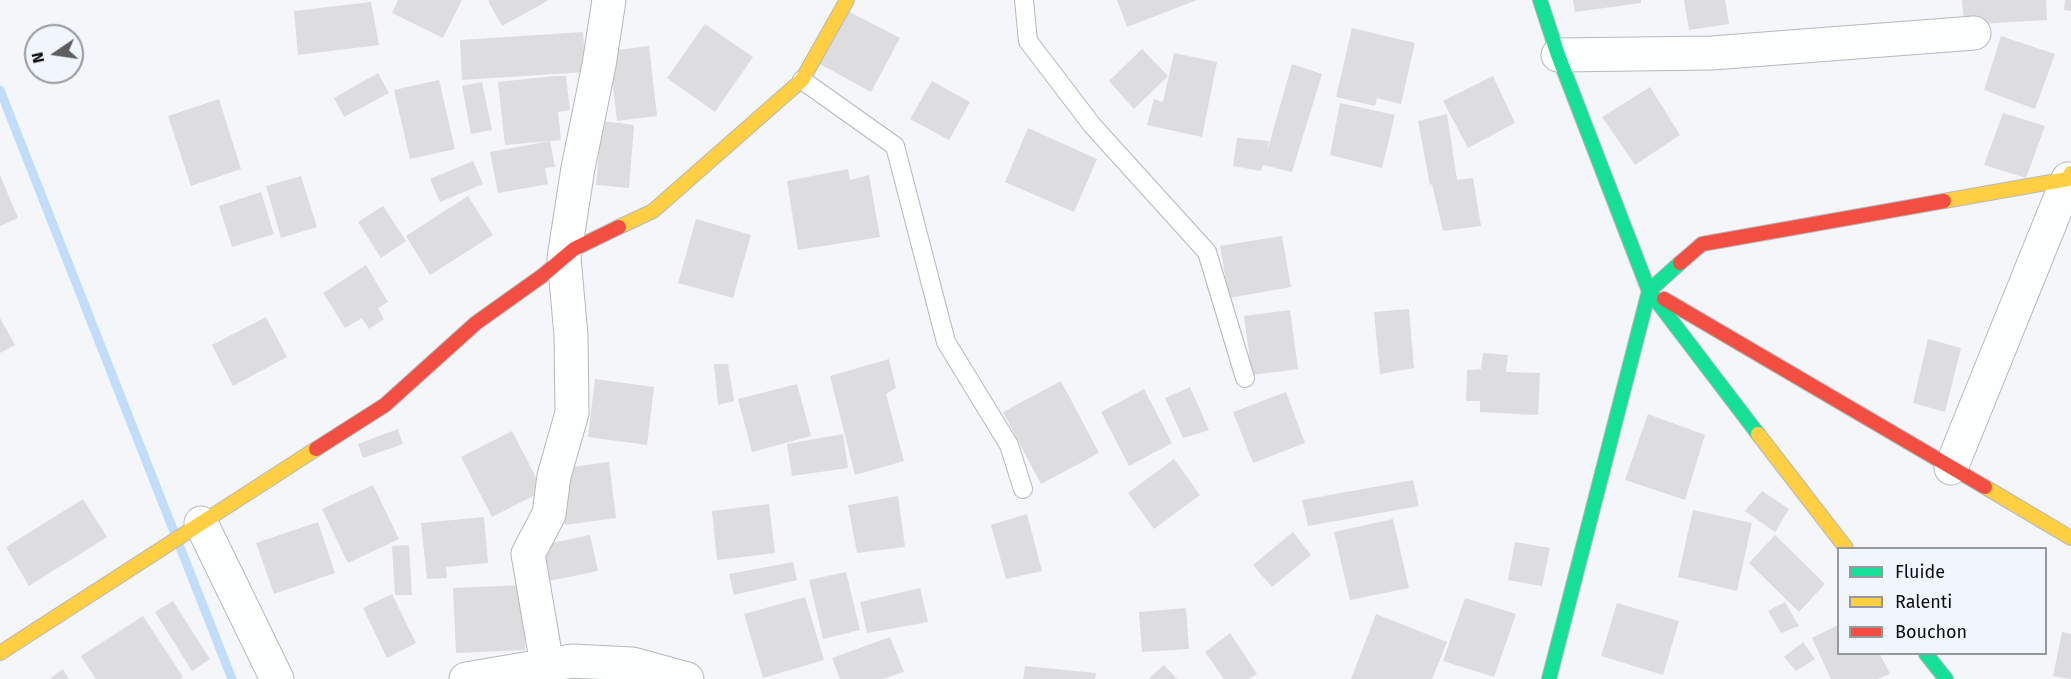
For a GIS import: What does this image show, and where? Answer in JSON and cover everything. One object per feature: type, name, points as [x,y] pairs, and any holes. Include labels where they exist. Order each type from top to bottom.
[{"type":"street","points":[[547,665],[528,554],[549,514],[554,476],[572,413],[571,335],[564,258],[609,0]]},
{"type":"street","points":[[0,653],[385,405],[476,323],[542,276],[574,249],[653,211],[802,80],[847,0]]},
{"type":"street","points":[[1540,0],[1558,55],[1649,291],[1844,547]]},
{"type":"street","points":[[1558,55],[1712,53],[1974,33]]},
{"type":"street","points":[[1549,679],[1649,291],[1702,244],[2069,176]]},
{"type":"street","points":[[1951,468],[2069,176]]},
{"type":"street","points":[[1649,291],[2071,538]]},
{"type":"street","points":[[193,528],[277,679]]},
{"type":"street","points":[[1927,655],[1946,679]]},
{"type":"street","points":[[466,679],[573,661],[632,664],[687,679]]},
{"type":"lane","points":[[1024,0],[1028,41],[1092,125],[1207,252],[1245,378]]},
{"type":"lane","points":[[802,80],[896,146],[946,342],[1009,445],[1023,489]]},
{"type":"building","points":[[398,0],[462,0],[443,38],[392,13]]},
{"type":"building","points":[[549,0],[502,26],[488,1]]},
{"type":"building","points":[[1117,0],[1197,0],[1127,27]]},
{"type":"building","points":[[1573,0],[1641,0],[1641,3],[1575,12]]},
{"type":"building","points":[[1684,0],[1725,0],[1729,24],[1689,30]]},
{"type":"building","points":[[1962,0],[2046,0],[2047,20],[1964,25]]},
{"type":"building","points":[[2065,0],[2071,0],[2071,11],[2064,10]]},
{"type":"building","points":[[371,2],[379,45],[298,55],[294,11]]},
{"type":"building","points":[[844,9],[900,38],[871,92],[818,63]]},
{"type":"building","points":[[705,24],[753,57],[715,112],[667,78]]},
{"type":"building","points":[[1352,28],[1415,43],[1401,104],[1377,98],[1375,106],[1336,97]]},
{"type":"building","points":[[583,32],[586,72],[462,80],[460,40]]},
{"type":"building","points":[[2001,36],[2055,54],[2035,109],[1984,90]]},
{"type":"building","points":[[649,46],[657,116],[617,121],[609,51]]},
{"type":"building","points":[[1142,49],[1168,76],[1134,109],[1109,81]]},
{"type":"building","points":[[1174,53],[1217,62],[1202,137],[1147,125],[1154,99],[1163,102]]},
{"type":"building","points":[[1292,64],[1322,74],[1292,172],[1263,165],[1261,171],[1233,166],[1237,138],[1269,141],[1266,155]]},
{"type":"building","points":[[378,73],[389,93],[344,117],[334,98]]},
{"type":"building","points":[[566,76],[570,110],[558,112],[561,140],[505,145],[498,82]]},
{"type":"building","points":[[1493,76],[1515,123],[1468,148],[1443,101]]},
{"type":"building","points":[[439,80],[455,149],[410,159],[394,90]]},
{"type":"building","points":[[932,81],[970,102],[949,140],[910,119]]},
{"type":"building","points":[[482,82],[492,130],[471,134],[462,86]]},
{"type":"building","points":[[1650,87],[1680,135],[1635,165],[1602,117]]},
{"type":"building","points":[[219,99],[241,169],[191,186],[168,116]]},
{"type":"building","points":[[1340,103],[1395,115],[1382,168],[1330,155]]},
{"type":"building","points":[[2003,113],[2045,126],[2026,178],[1984,165]]},
{"type":"building","points":[[1447,114],[1457,180],[1473,178],[1481,226],[1443,231],[1432,184],[1430,185],[1418,121]]},
{"type":"building","points":[[602,121],[634,125],[629,188],[596,185]]},
{"type":"building","points":[[1028,128],[1097,159],[1074,212],[1005,182]]},
{"type":"building","points":[[550,141],[555,167],[545,168],[548,184],[498,193],[490,152]]},
{"type":"building","points":[[473,161],[483,184],[440,202],[430,179]]},
{"type":"building","points":[[848,169],[850,180],[869,175],[880,237],[798,250],[787,181]]},
{"type":"building","points":[[0,175],[18,218],[0,226]]},
{"type":"building","points":[[301,176],[317,227],[281,238],[266,186]]},
{"type":"building","points":[[261,192],[274,234],[232,247],[219,206]]},
{"type":"building","points":[[468,196],[493,235],[430,275],[406,236]]},
{"type":"building","points":[[383,206],[406,241],[381,258],[358,222]]},
{"type":"building","points":[[696,219],[751,235],[733,298],[678,283]]},
{"type":"building","points":[[1282,236],[1291,287],[1229,298],[1220,246]]},
{"type":"building","points":[[366,265],[388,302],[378,308],[384,319],[369,329],[362,318],[345,328],[323,293]]},
{"type":"building","points":[[1409,309],[1414,368],[1380,374],[1374,312]]},
{"type":"building","points":[[1290,310],[1298,369],[1252,375],[1244,316]]},
{"type":"building","points":[[266,317],[287,357],[233,386],[212,345]]},
{"type":"building","points":[[0,318],[15,345],[0,353]]},
{"type":"building","points":[[1928,339],[1961,348],[1945,412],[1913,403]]},
{"type":"building","points":[[1483,353],[1508,355],[1506,372],[1540,373],[1538,415],[1480,412],[1480,401],[1466,401],[1467,370],[1481,369]]},
{"type":"building","points":[[889,359],[896,388],[886,394],[904,461],[855,475],[830,376]]},
{"type":"building","points":[[714,364],[728,364],[734,401],[718,405]]},
{"type":"building","points":[[595,379],[654,387],[647,445],[588,437]]},
{"type":"building","points":[[1061,381],[1099,453],[1041,484],[1003,412]]},
{"type":"building","points":[[797,384],[811,436],[752,452],[738,399]]},
{"type":"building","points":[[1190,387],[1209,430],[1183,438],[1165,398]]},
{"type":"building","points":[[1144,389],[1172,443],[1129,466],[1101,412]]},
{"type":"building","points":[[1286,392],[1305,443],[1253,463],[1233,412]]},
{"type":"building","points":[[1648,414],[1705,435],[1685,500],[1625,480]]},
{"type":"building","points":[[398,429],[403,444],[363,458],[358,444]]},
{"type":"building","points":[[512,431],[543,491],[492,517],[461,457]]},
{"type":"building","points":[[843,434],[848,468],[792,476],[787,444]]},
{"type":"building","points":[[1174,459],[1200,495],[1154,529],[1128,493]]},
{"type":"building","points":[[609,462],[616,518],[565,525],[557,469]]},
{"type":"building","points":[[1413,480],[1419,506],[1308,526],[1302,500]]},
{"type":"building","points":[[373,485],[399,539],[348,563],[322,509]]},
{"type":"building","points":[[1762,491],[1789,509],[1775,532],[1745,511]]},
{"type":"building","points":[[898,496],[905,547],[857,553],[848,505]]},
{"type":"building","points":[[83,499],[107,537],[29,586],[6,547]]},
{"type":"building","points":[[769,504],[775,553],[717,560],[712,511]]},
{"type":"building","points":[[1693,510],[1752,523],[1737,591],[1678,577]]},
{"type":"building","points":[[1027,514],[1042,571],[1006,579],[991,525]]},
{"type":"building","points":[[484,517],[488,563],[446,567],[447,578],[427,579],[421,523]]},
{"type":"building","points":[[1393,519],[1409,588],[1350,600],[1334,532]]},
{"type":"building","points":[[318,522],[335,573],[274,594],[256,543]]},
{"type":"building","points":[[1293,532],[1311,555],[1272,587],[1253,565]]},
{"type":"building","points":[[590,535],[598,571],[539,583],[532,547]]},
{"type":"building","points":[[1775,535],[1825,584],[1799,612],[1749,563]]},
{"type":"building","points":[[1515,542],[1550,548],[1542,586],[1508,580]]},
{"type":"building","points":[[409,545],[412,595],[395,595],[392,546]]},
{"type":"building","points":[[793,562],[797,580],[734,595],[729,574]]},
{"type":"building","points":[[846,572],[860,630],[823,639],[809,580]]},
{"type":"building","points":[[523,585],[525,650],[456,653],[453,588]]},
{"type":"building","points":[[920,588],[928,622],[867,633],[860,602]]},
{"type":"building","points":[[392,594],[416,643],[387,658],[363,608]]},
{"type":"building","points":[[805,597],[824,660],[763,678],[744,614]]},
{"type":"building","points":[[1465,598],[1516,614],[1494,677],[1443,661]]},
{"type":"building","points":[[173,601],[210,659],[192,671],[155,612]]},
{"type":"building","points":[[1785,602],[1799,626],[1781,633],[1768,611]]},
{"type":"building","points":[[1617,603],[1679,621],[1663,675],[1601,656]]},
{"type":"building","points":[[1186,608],[1189,649],[1142,652],[1139,612]]},
{"type":"building","points":[[1376,614],[1447,642],[1432,679],[1351,679]]},
{"type":"building","points":[[143,616],[183,677],[180,679],[96,679],[81,656]]},
{"type":"building","points":[[1837,626],[1837,655],[1880,655],[1890,674],[1878,679],[1831,679],[1812,638]]},
{"type":"building","points":[[2062,632],[2071,634],[2071,679],[2053,676]]},
{"type":"building","points":[[1230,633],[1257,674],[1249,679],[1224,679],[1205,652]]},
{"type":"building","points":[[890,637],[904,672],[882,679],[840,679],[832,658]]},
{"type":"building","points":[[1803,642],[1815,659],[1796,671],[1784,657]]},
{"type":"building","points":[[1164,665],[1177,679],[1148,679]]},
{"type":"building","points":[[1025,666],[1096,673],[1095,679],[1023,679]]},
{"type":"building","points":[[63,669],[69,679],[49,679]]},
{"type":"waterway","points":[[0,90],[232,679]]},
{"type":"traffic: fast","points":[[1540,0],[1558,55],[1649,291],[1758,434]]},
{"type":"traffic: fast","points":[[1549,679],[1649,291],[1680,263]]},
{"type":"traffic: fast","points":[[1927,655],[1946,679]]},
{"type":"traffic: slow","points":[[619,227],[653,211],[802,80],[847,0]]},
{"type":"traffic: slow","points":[[1944,201],[2068,179],[2071,173]]},
{"type":"traffic: slow","points":[[1758,434],[1845,547]]},
{"type":"traffic: slow","points":[[0,653],[316,449]]},
{"type":"traffic: slow","points":[[1985,487],[2071,538]]},
{"type":"traffic: jam","points":[[1680,263],[1702,244],[1944,201]]},
{"type":"traffic: jam","points":[[316,449],[385,405],[476,323],[542,276],[574,249],[619,227]]},
{"type":"traffic: jam","points":[[1664,299],[1985,487]]}]
